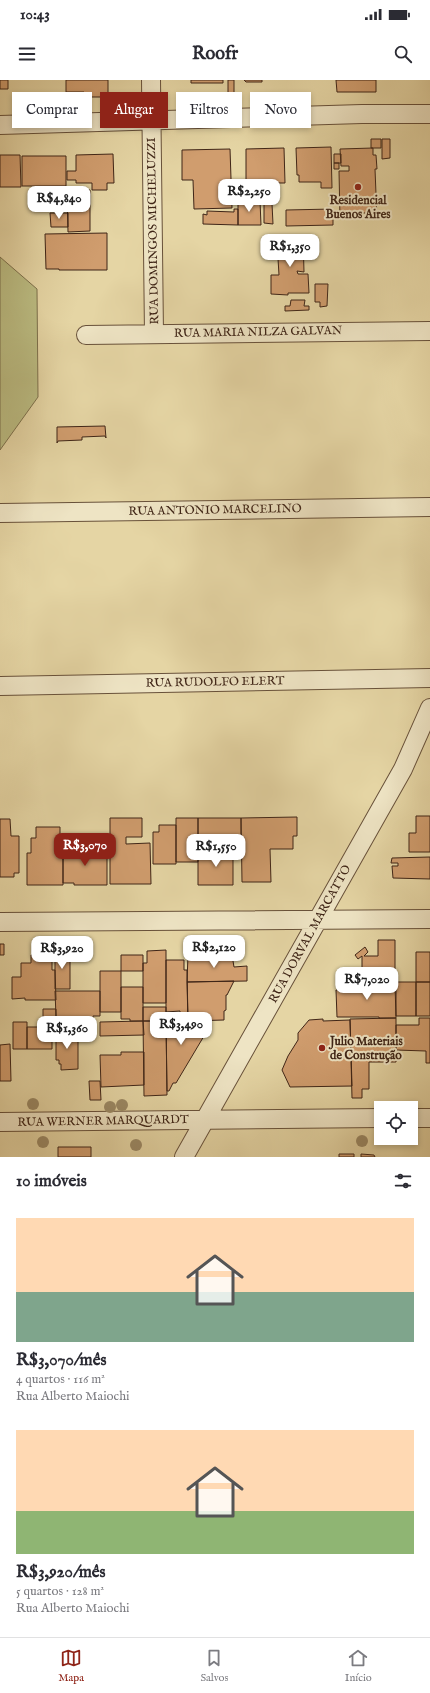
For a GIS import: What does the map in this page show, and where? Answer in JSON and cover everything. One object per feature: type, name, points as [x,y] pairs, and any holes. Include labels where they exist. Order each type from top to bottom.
[{"type":"street","name":"RUA DOMINGOS MICHELUZZI","points":[[151,80],[151,92]]},
{"type":"street","points":[[168,120],[362,114],[430,114]]},
{"type":"street","points":[[0,125],[100,122]]},
{"type":"street","name":"RUA DOMINGOS MICHELUZZI","points":[[152,128],[154,334]]},
{"type":"street","name":"RUA MARIA NILZA GALVAN","points":[[86,335],[430,331]]},
{"type":"street","name":"RUA ANTONIO MARCELINO","points":[[0,513],[430,507]]},
{"type":"street","name":"RUA RUDOLFO ELERT","points":[[0,686],[430,678]]},
{"type":"street","name":"RUA DORVAL MARCATTO","points":[[184,1157],[403,769],[430,708]]},
{"type":"street","points":[[0,922],[430,919]]},
{"type":"street","name":"RUA WERNER MARQUARDT","points":[[0,1122],[374,1118]]},
{"type":"street","points":[[418,1118],[430,1118]]},
{"type":"green space","points":[[0,257],[37,289],[38,397],[0,450]]},
{"type":"building","points":[[0,80],[8,80],[8,89],[0,89]]},
{"type":"building","points":[[66,80],[108,80],[108,92],[100,92],[100,97],[92,97],[92,92],[66,92]]},
{"type":"building","points":[[191,80],[223,80],[223,83],[191,83]]},
{"type":"building","points":[[228,80],[234,80],[234,92],[228,92]]},
{"type":"building","points":[[244,80],[262,80],[262,82],[246,82]]},
{"type":"building","points":[[336,80],[376,80],[376,92],[337,92]]},
{"type":"building","points":[[371,139],[381,139],[381,148],[371,148]]},
{"type":"building","points":[[382,139],[390,139],[390,158],[382,159]]},
{"type":"building","points":[[331,147],[332,188],[321,188],[321,182],[299,182],[299,175],[297,175],[296,148]]},
{"type":"building","points":[[284,148],[285,183],[277,183],[277,192],[274,192],[274,197],[266,197],[266,191],[248,192],[248,184],[246,184],[246,149]]},
{"type":"building","name":"Residencial Buenos Aires","points":[[373,148],[373,155],[376,155],[377,169],[375,169],[377,219],[367,219],[367,213],[350,213],[350,219],[340,219],[339,171],[349,171],[349,166],[341,166],[340,149]]},
{"type":"building","points":[[230,149],[232,208],[194,209],[193,180],[182,180],[182,150]]},
{"type":"building","points":[[113,154],[114,183],[107,183],[107,190],[92,190],[92,183],[76,183],[76,180],[67,180],[67,171],[76,171],[76,155]]},
{"type":"building","points":[[334,154],[341,154],[341,163],[334,163]]},
{"type":"building","points":[[0,155],[20,155],[21,187],[0,187]]},
{"type":"building","points":[[22,156],[66,156],[66,186],[22,186]]},
{"type":"building","points":[[334,163],[339,163],[339,169],[334,169]]},
{"type":"building","points":[[90,190],[90,231],[68,232],[67,191]]},
{"type":"building","points":[[260,201],[261,225],[238,225],[238,202]]},
{"type":"building","points":[[264,204],[272,204],[273,224],[264,223]]},
{"type":"building","points":[[234,209],[238,209],[238,225],[203,224],[203,214],[207,215],[207,211],[234,212]]},
{"type":"building","points":[[333,209],[333,225],[286,226],[286,210]]},
{"type":"building","points":[[50,213],[68,213],[68,227],[51,227]]},
{"type":"building","points":[[107,233],[107,270],[46,269],[45,234]]},
{"type":"building","points":[[303,235],[304,272],[297,271],[298,274],[308,274],[309,293],[288,293],[288,295],[271,294],[271,275],[279,275],[277,242],[288,241],[288,236]]},
{"type":"building","points":[[315,284],[328,284],[327,306],[320,307],[320,302],[315,302]]},
{"type":"building","points":[[291,300],[305,300],[304,306],[309,306],[309,310],[285,311],[285,306],[290,306]]},
{"type":"building","points":[[105,426],[106,438],[105,436],[82,437],[82,440],[58,441],[57,443],[57,427]]},
{"type":"building","points":[[416,816],[430,816],[430,852],[409,852],[409,833],[416,833]]},
{"type":"building","points":[[297,817],[297,836],[293,836],[293,849],[270,849],[271,882],[242,882],[241,818]]},
{"type":"building","points":[[110,818],[142,818],[142,837],[126,837],[126,844],[150,843],[151,884],[110,884]]},
{"type":"building","points":[[176,818],[198,818],[198,862],[176,862]]},
{"type":"building","points":[[198,818],[241,818],[241,846],[230,846],[230,835],[198,835]]},
{"type":"building","points":[[0,819],[10,819],[11,836],[19,836],[19,873],[14,873],[14,877],[0,877]]},
{"type":"building","points":[[159,825],[176,825],[176,864],[153,864],[153,832],[159,832]]},
{"type":"building","points":[[36,827],[60,827],[60,838],[63,838],[63,885],[27,885],[27,853],[31,853],[31,838],[36,838]]},
{"type":"building","points":[[63,850],[107,850],[107,885],[74,885],[74,883],[63,883]]},
{"type":"building","points":[[242,852],[242,856],[233,856],[233,885],[198,885],[198,853]]},
{"type":"building","points":[[430,857],[430,879],[393,878],[392,866],[398,866],[398,863],[391,863],[392,858]]},
{"type":"building","points":[[378,940],[395,940],[395,983],[363,983],[364,985],[344,985],[344,975],[362,975],[362,956],[358,959],[355,955],[365,947],[368,952],[364,956],[378,956]]},
{"type":"building","points":[[0,944],[4,944],[4,955],[0,955]]},
{"type":"building","points":[[166,950],[166,1003],[143,1003],[143,963],[147,963],[147,951]]},
{"type":"building","points":[[55,952],[70,952],[70,989],[55,989]]},
{"type":"building","points":[[416,952],[430,952],[430,982],[416,982]]},
{"type":"building","points":[[31,955],[52,955],[52,970],[55,970],[56,1000],[25,1000],[25,998],[12,999],[12,977],[21,977],[21,963],[31,963]]},
{"type":"building","points":[[121,955],[143,955],[143,971],[121,971]]},
{"type":"building","points":[[188,955],[228,955],[233,961],[234,967],[247,966],[247,981],[187,982]]},
{"type":"building","points":[[166,960],[184,960],[184,970],[187,970],[188,1021],[180,1021],[180,1011],[166,1012]]},
{"type":"building","points":[[100,971],[121,971],[121,1012],[100,1012]]},
{"type":"building","points":[[234,981],[226,995],[224,1020],[188,1021],[187,982]]},
{"type":"building","points":[[396,982],[416,982],[416,1016],[396,1016]]},
{"type":"building","points":[[416,982],[430,982],[430,1016],[416,1016]]},
{"type":"building","points":[[395,984],[396,1018],[337,1017],[336,990],[341,990],[341,985]]},
{"type":"building","points":[[121,987],[143,987],[143,1021],[121,1019]]},
{"type":"building","points":[[55,991],[100,991],[100,1016],[93,1016],[93,1022],[59,1022],[59,1017],[56,1017]]},
{"type":"building","points":[[143,1007],[166,1007],[166,1021],[143,1021]]},
{"type":"building","points":[[43,1009],[56,1009],[56,1022],[43,1022]]},
{"type":"building","points":[[396,1018],[396,1062],[369,1062],[369,1089],[362,1089],[362,1098],[352,1098],[350,1019]]},
{"type":"building","points":[[419,1018],[430,1018],[430,1063],[426,1063],[426,1051],[396,1050],[396,1025],[419,1025]]},
{"type":"building","name":"Julio Materiais de Construção","points":[[323,1019],[323,1021],[350,1020],[352,1086],[290,1087],[282,1070],[288,1056],[298,1040],[298,1033],[309,1020]]},
{"type":"building","points":[[204,1020],[204,1036],[176,1083],[173,1083],[169,1091],[167,1091],[166,1021]]},
{"type":"building","points":[[143,1021],[144,1035],[100,1036],[100,1022]]},
{"type":"building","points":[[143,1021],[166,1021],[167,1095],[144,1096]]},
{"type":"building","points":[[13,1022],[27,1022],[27,1049],[13,1049]]},
{"type":"building","points":[[27,1027],[52,1027],[52,1049],[27,1049]]},
{"type":"building","points":[[56,1031],[78,1031],[78,1069],[61,1070],[59,1060],[56,1060]]},
{"type":"building","points":[[10,1044],[11,1081],[0,1081],[0,1045]]},
{"type":"building","points":[[121,1052],[144,1052],[144,1085],[101,1087],[100,1055],[121,1055]]},
{"type":"building","points":[[89,1081],[100,1081],[101,1100],[90,1100]]},
{"type":"building","points":[[58,1147],[91,1147],[91,1157],[58,1157]]},
{"type":"building","points":[[339,1154],[354,1154],[354,1157],[339,1157]]},
{"type":"building","points":[[361,1154],[374,1155],[375,1157],[361,1157]]},
{"type":"place","name":"Residencial Buenos Aires","points":[[358,187]]},
{"type":"place","name":"Julio Materiais de Construção","points":[[322,1048]]}]
